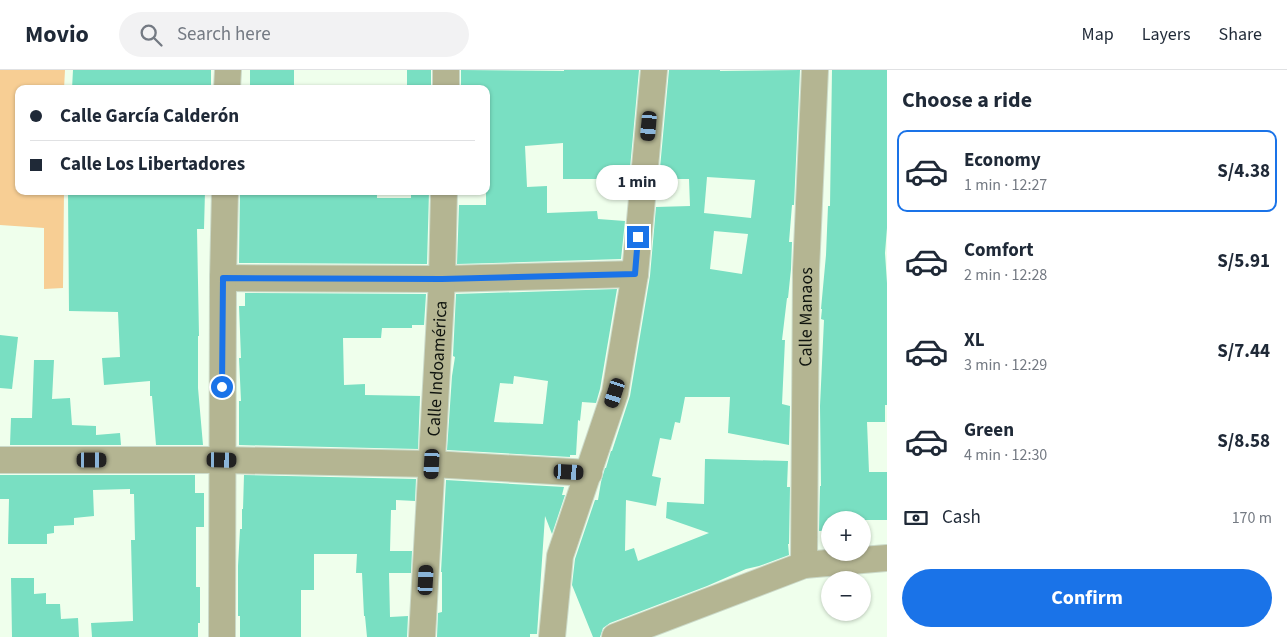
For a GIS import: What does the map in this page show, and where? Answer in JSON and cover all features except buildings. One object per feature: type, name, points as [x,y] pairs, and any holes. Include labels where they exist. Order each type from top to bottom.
[{"type":"street","points":[[227,85],[228,70]]},
{"type":"street","points":[[446,70],[446,85]]},
{"type":"street","points":[[552,637],[560,556],[615,393],[635,274],[654,70]]},
{"type":"street","name":"Calle Manaos","points":[[804,565],[806,270],[815,70]]},
{"type":"street","points":[[222,637],[225,195]]},
{"type":"street","name":"Calle Indoamérica","points":[[422,637],[442,279],[444,195]]},
{"type":"street","points":[[223,278],[442,279],[635,274]]},
{"type":"street","points":[[0,460],[222,460],[432,464],[589,473]]},
{"type":"street","points":[[616,637],[804,565],[887,558]]},
{"type":"shaded area","points":[[0,70],[65,70],[64,85],[15,85],[15,195],[64,195],[63,288],[44,289],[44,228],[0,225]]},
{"type":"route","points":[[222,387],[223,278],[442,279],[635,274],[638,237]]}]
